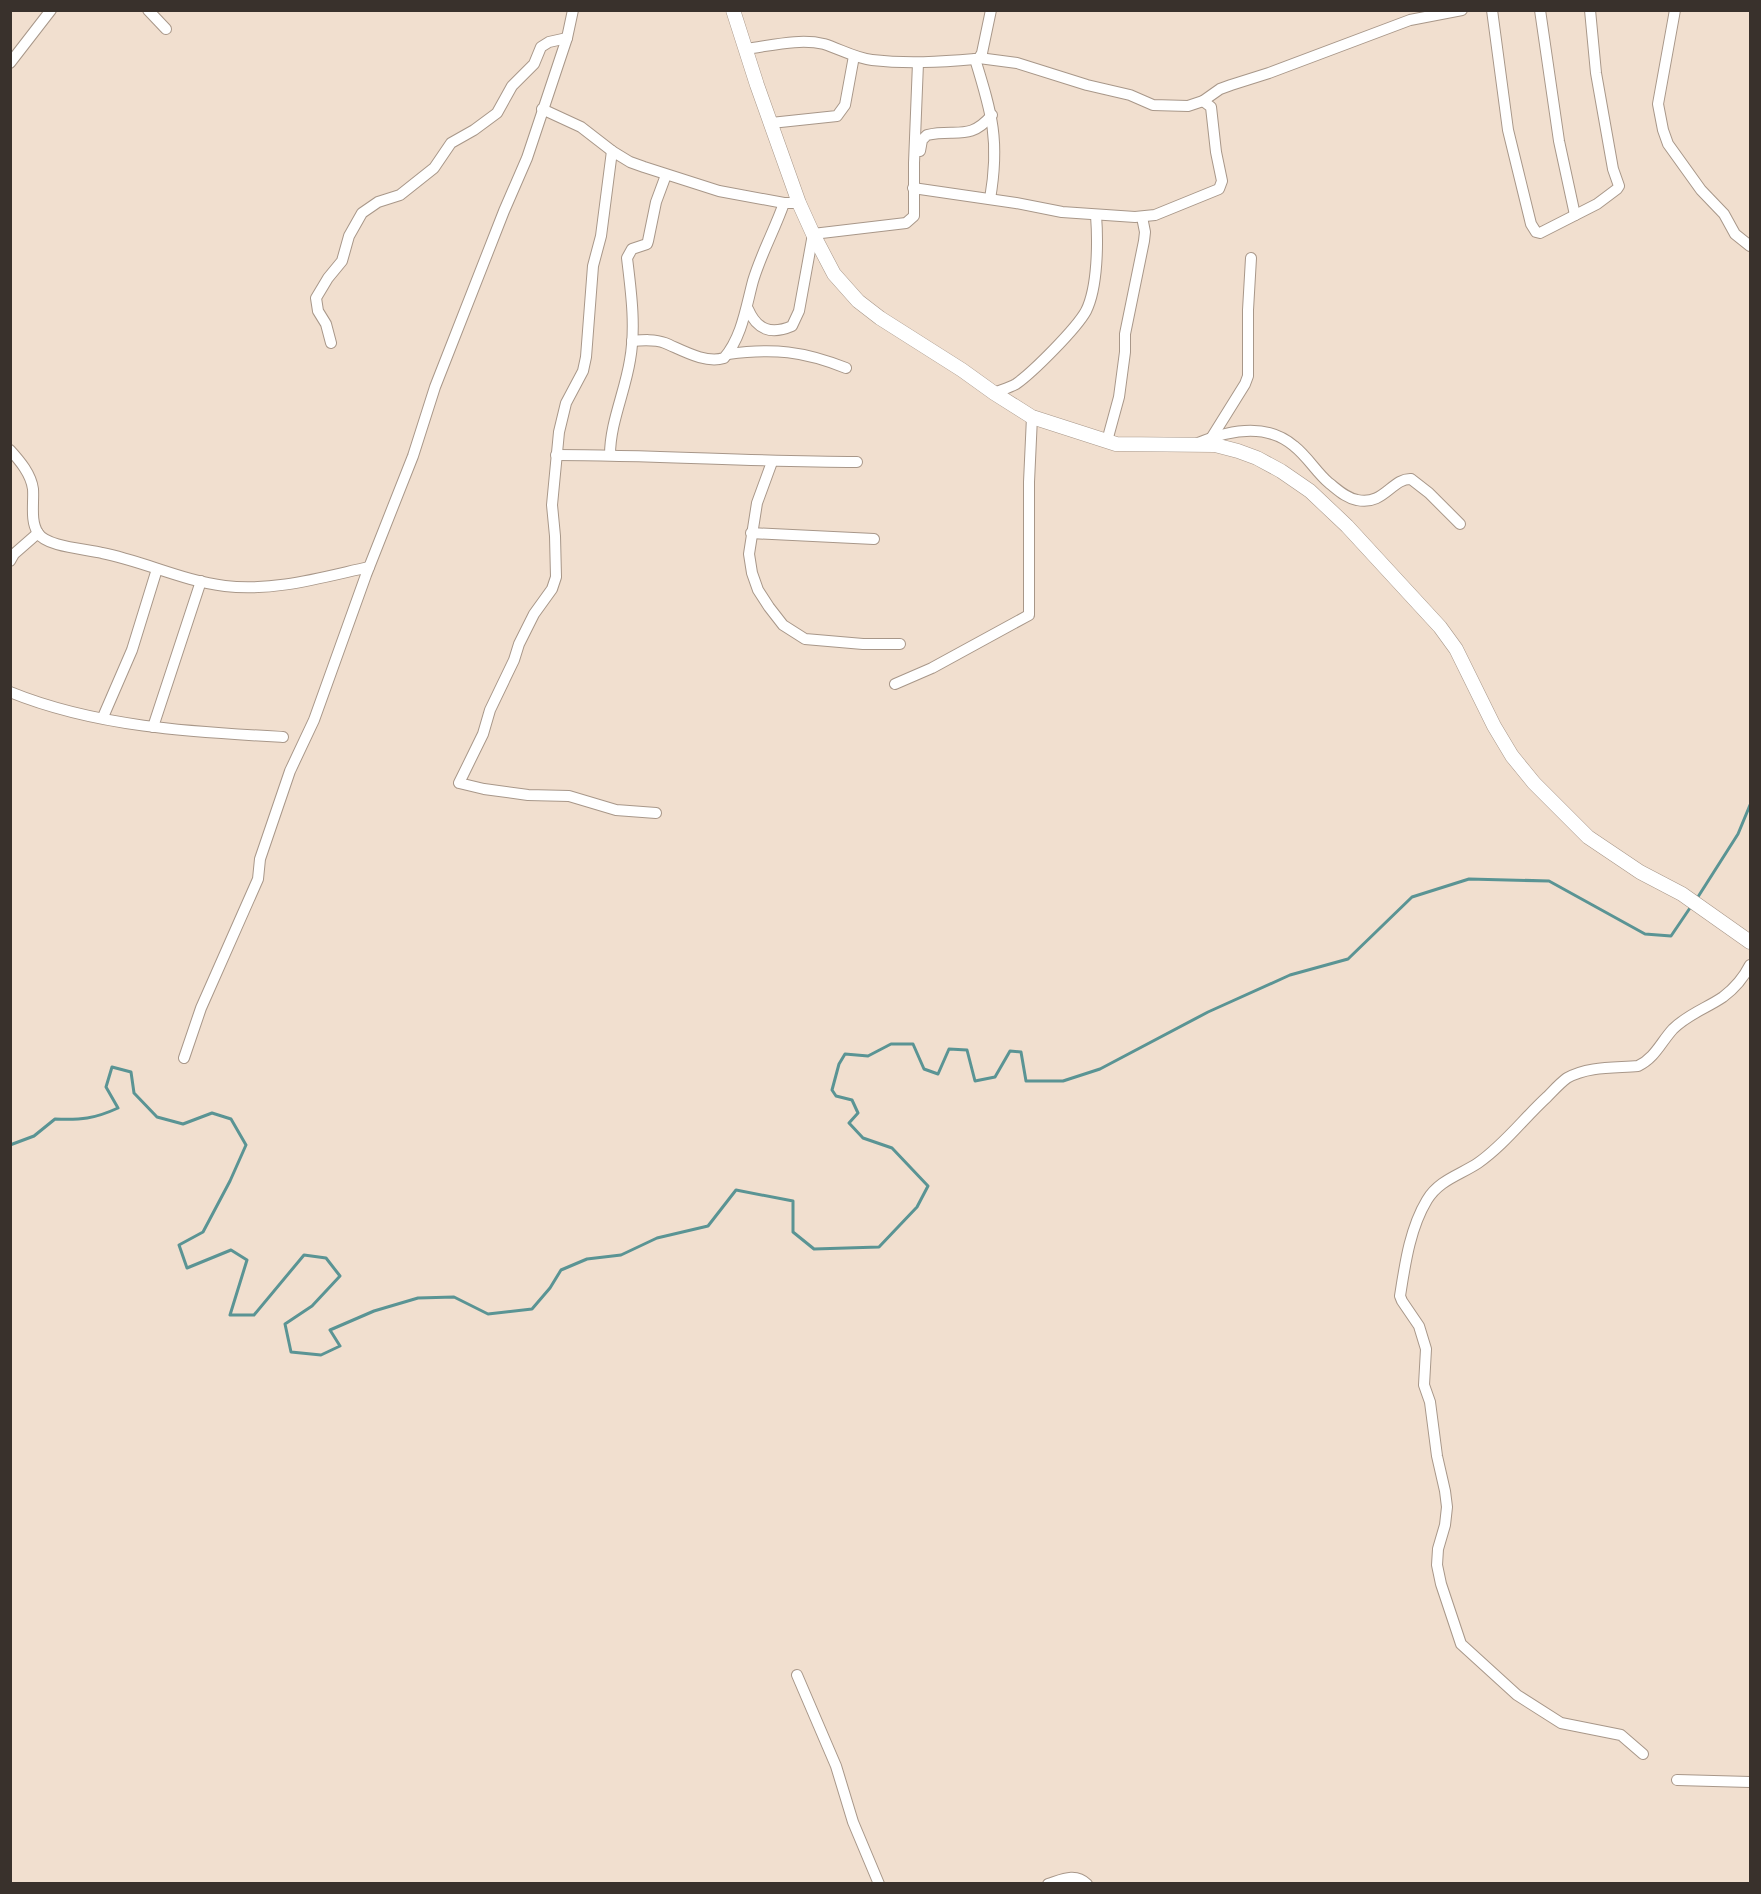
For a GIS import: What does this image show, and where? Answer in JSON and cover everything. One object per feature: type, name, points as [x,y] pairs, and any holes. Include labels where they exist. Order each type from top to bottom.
[{"type":"street","points":[[10,63],[51,10]]},
{"type":"street","points":[[148,10],[166,29]]},
{"type":"street","points":[[184,1058],[201,1008],[258,879],[260,859],[290,771],[314,720],[369,567],[405,477],[435,387],[526,158],[567,39],[573,10]]},
{"type":"street","points":[[734,10],[745,49],[799,203],[834,274],[858,301],[879,318],[962,369],[1032,417],[1116,444],[1215,445],[1257,458],[1310,491],[1328,507],[1440,627],[1456,649],[1494,726],[1512,756],[1534,783],[1588,837],[1640,872],[1682,894],[1750,942]]},
{"type":"street","points":[[990,199],[995,169],[992,115],[977,58],[985,44],[991,10]]},
{"type":"street","points":[[745,49],[808,42],[822,44],[869,60],[918,63],[977,58],[1017,63],[1080,83],[1130,95],[1153,105],[1188,106],[1203,101],[1226,87],[1410,20],[1462,10]]},
{"type":"street","points":[[1492,10],[1508,130],[1533,229],[1540,233],[1597,204],[1619,186],[1613,168],[1596,73],[1590,10]]},
{"type":"street","points":[[1540,10],[1559,141],[1575,215]]},
{"type":"street","points":[[1675,10],[1658,104],[1663,130],[1668,144],[1701,190],[1724,214],[1735,234],[1750,246]]},
{"type":"street","points":[[331,343],[326,324],[318,311],[316,298],[342,261],[349,236],[362,213],[378,202],[400,195],[434,168],[451,143],[474,130],[497,112],[512,86],[534,64],[541,46],[567,39]]},
{"type":"street","points":[[771,123],[837,116],[845,105],[854,56]]},
{"type":"street","points":[[813,234],[894,225],[910,221],[914,216],[918,63]]},
{"type":"street","points":[[913,188],[1062,212],[1142,217],[1162,213],[1220,189],[1222,181],[1211,107],[1203,101]]},
{"type":"street","points":[[542,109],[581,127],[630,162],[719,191],[784,203],[799,203]]},
{"type":"street","points":[[914,163],[919,158],[922,140],[927,135],[978,129],[992,115]]},
{"type":"street","points":[[612,151],[601,236],[594,266],[586,357],[583,371],[566,403],[556,455],[552,505],[556,577],[552,589],[534,614],[519,644],[514,660],[490,710],[483,734],[459,783],[528,795],[570,796],[616,810],[656,813]]},
{"type":"street","points":[[610,455],[611,438],[628,372],[632,341],[627,258],[632,249],[647,244],[656,202],[666,174]]},
{"type":"street","points":[[632,341],[657,341],[713,360],[724,358],[728,354],[748,309],[753,280],[784,203]]},
{"type":"street","points":[[994,393],[1015,384],[1042,362],[1085,312],[1095,272],[1096,215]]},
{"type":"street","points":[[1107,441],[1119,397],[1125,334],[1145,232],[1142,217]]},
{"type":"street","points":[[748,309],[752,319],[759,327],[777,331],[792,326],[799,311],[813,234]]},
{"type":"street","points":[[1212,437],[1248,376],[1251,258]]},
{"type":"street","points":[[728,354],[773,350],[807,355],[846,368]]},
{"type":"street","points":[[895,684],[922,673],[1029,615],[1029,464],[1032,417]]},
{"type":"street","points":[[1195,444],[1234,431],[1266,432],[1283,438],[1296,447],[1317,474],[1342,494],[1358,501],[1371,500],[1383,496],[1402,481],[1411,479],[1429,493],[1460,524]]},
{"type":"street","points":[[10,450],[28,472],[33,487],[33,509],[38,533],[47,542],[109,554],[223,586],[263,586],[369,567]]},
{"type":"street","points":[[556,455],[772,462],[857,462]]},
{"type":"street","points":[[772,462],[757,503],[749,554],[758,590],[769,607],[788,629],[805,639],[862,644],[900,644]]},
{"type":"street","points":[[10,561],[14,554],[38,533]]},
{"type":"street","points":[[751,534],[874,538]]},
{"type":"street","points":[[103,717],[132,650],[158,568]]},
{"type":"street","points":[[153,727],[201,581]]},
{"type":"street","points":[[10,692],[70,711],[153,727],[283,737]]},
{"type":"street","points":[[1643,1754],[1622,1735],[1561,1723],[1518,1695],[1461,1644],[1437,1565],[1447,1507],[1430,1402],[1424,1385],[1426,1349],[1419,1326],[1400,1296],[1407,1256],[1420,1213],[1428,1198],[1438,1187],[1451,1176],[1478,1163],[1566,1079],[1586,1070],[1638,1066],[1645,1062],[1672,1030],[1689,1016],[1724,996],[1743,979],[1750,965]]},
{"type":"street","points":[[797,1675],[836,1766],[853,1822],[879,1884]]},
{"type":"street","points":[[1677,1780],[1750,1782]]},
{"type":"street","points":[[1048,1884],[1071,1877],[1083,1880],[1087,1884]]},
{"type":"waterway","points":[[1696,900],[1738,834],[1750,805]]},
{"type":"waterway","points":[[10,1145],[34,1136],[55,1119],[87,1118],[118,1108],[106,1087],[112,1067],[131,1072],[134,1093],[157,1117],[183,1124],[212,1113],[231,1119],[246,1145],[203,1232],[179,1245],[187,1268],[231,1250],[247,1260],[230,1315],[254,1315],[304,1255],[326,1258],[340,1276],[312,1306],[285,1324],[291,1352],[321,1355],[340,1346],[330,1330],[374,1311],[418,1298],[454,1297],[488,1314],[532,1309],[550,1288],[561,1270],[587,1259],[621,1255],[657,1238],[708,1226],[736,1190],[793,1201],[793,1232],[814,1249],[879,1247],[917,1207],[928,1186],[892,1148],[863,1138],[849,1123],[858,1113],[852,1100],[836,1096],[832,1090],[839,1064],[845,1054],[868,1056],[891,1044],[913,1044],[924,1069],[938,1074],[949,1049],[967,1050],[975,1081],[995,1077],[1010,1051],[1021,1052],[1026,1081],[1063,1081],[1100,1069],[1208,1012],[1290,975],[1348,959],[1412,897],[1469,879],[1549,881],[1645,934],[1671,936],[1692,905]]}]
